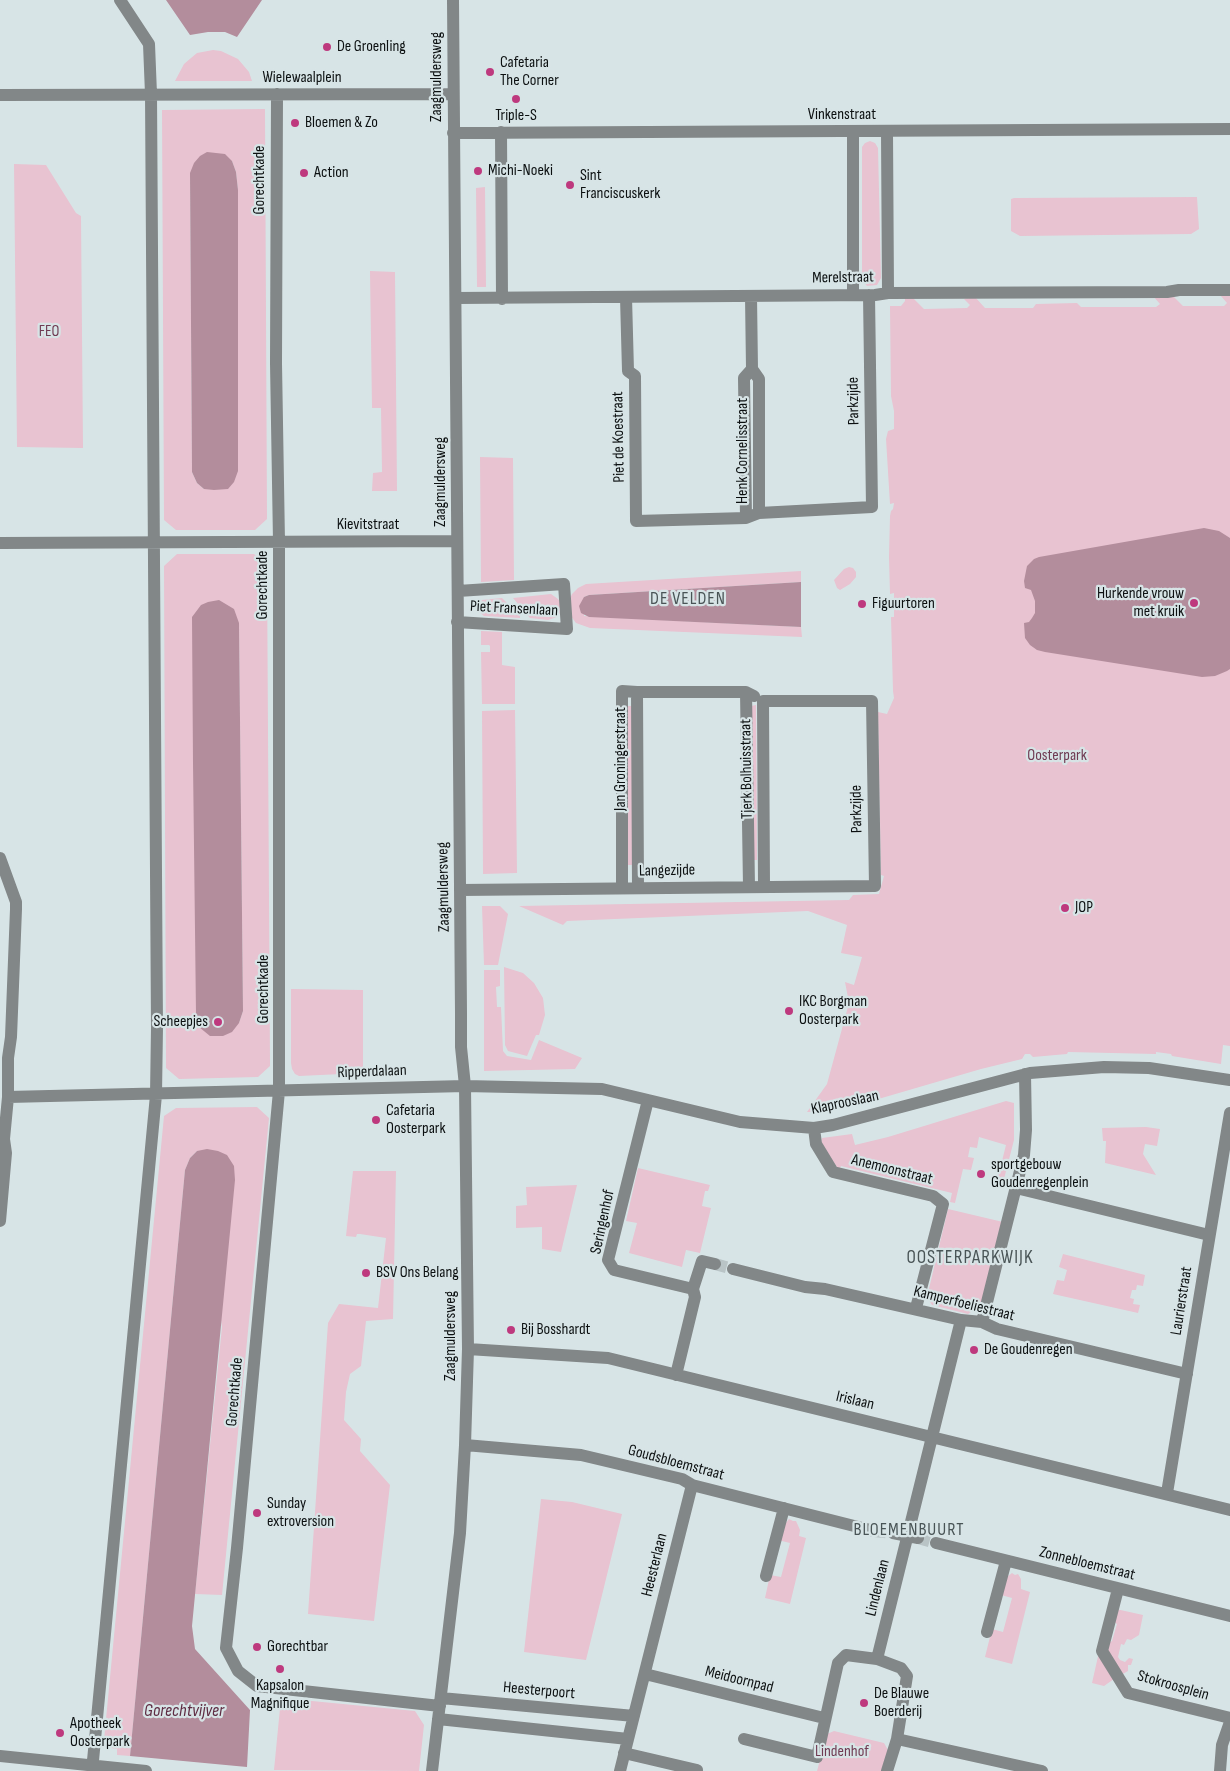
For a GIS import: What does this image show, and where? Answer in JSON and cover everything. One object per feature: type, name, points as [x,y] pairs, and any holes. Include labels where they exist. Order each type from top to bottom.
[{"type":"street","points":[[92,1768],[156,1094],[151,94],[149,44],[120,0]]},
{"type":"street","name":"Zaagmuldersweg","points":[[432,1771],[460,1533],[466,1445],[468,1349],[457,622],[453,0]]},
{"type":"street","name":"Gorechtkade","points":[[277,94],[276,363],[279,542],[279,1091],[236,1566],[226,1648],[238,1671],[256,1686],[440,1708]]},
{"type":"street","name":"Wielewaalplein","points":[[0,95],[453,94]]},
{"type":"street","name":"Vinkenstraat","points":[[453,133],[1230,129]]},
{"type":"street","points":[[501,132],[502,299]]},
{"type":"street","points":[[853,132],[853,295]]},
{"type":"street","points":[[887,132],[888,293]]},
{"type":"street","name":"Merelstraat","points":[[456,298],[1230,290]]},
{"type":"street","name":"Parkzijde","points":[[869,295],[872,507]]},
{"type":"street","name":"Henk Cornelisstraat","points":[[751,296],[752,369],[759,379],[759,513],[872,507]]},
{"type":"street","name":"Piet de Koestraat","points":[[626,297],[628,371],[635,376],[636,521],[746,518]]},
{"type":"street","name":"Henk Cornelisstraat","points":[[746,518],[744,378],[752,369]]},
{"type":"street","points":[[746,518],[759,513]]},
{"type":"street","name":"Kievitstraat","points":[[0,543],[457,541]]},
{"type":"street","name":"Piet Fransenlaan","points":[[457,622],[567,628],[564,584],[458,591]]},
{"type":"street","name":"Jan Groningerstraat","points":[[622,888],[622,691],[637,692],[638,888]]},
{"type":"street","points":[[637,692],[746,692],[762,701]]},
{"type":"street","name":"Tjerk Bolhuisstraat","points":[[746,692],[749,887]]},
{"type":"street","name":"Tjerk Bolhuisstraat","points":[[764,886],[762,701],[872,701]]},
{"type":"street","name":"Parkzijde","points":[[872,701],[875,886]]},
{"type":"street","points":[[0,858],[16,902],[11,1036],[4,1058],[8,1098],[2,1139],[6,1153],[0,1221]]},
{"type":"street","name":"Langezijde","points":[[460,890],[875,886]]},
{"type":"street","name":"Klaprooslaan","points":[[465,1086],[602,1089],[740,1122],[814,1128],[834,1125],[1025,1074],[1104,1067],[1149,1068],[1230,1080]]},
{"type":"street","points":[[982,1322],[1024,1155],[1026,1130],[1025,1074]]},
{"type":"street","name":"Ripperdalaan","points":[[156,1094],[465,1086]]},
{"type":"street","points":[[8,1098],[156,1094]]},
{"type":"street","name":"Seringenhof","points":[[648,1100],[608,1260],[614,1270],[693,1290]]},
{"type":"street","name":"Laurierstraat","points":[[1167,1493],[1230,1113]]},
{"type":"street","name":"Anemoonstraat","points":[[814,1128],[816,1144],[833,1172],[933,1196],[943,1204],[916,1308]]},
{"type":"street","points":[[1016,1188],[1209,1235]]},
{"type":"street","points":[[676,1375],[695,1297],[693,1290],[708,1263]]},
{"type":"street","name":"Kamperfoeliestraat","points":[[732,1269],[805,1287],[825,1288],[961,1320],[982,1322],[997,1329],[1187,1374]]},
{"type":"street","name":"Lindenlaan","points":[[877,1659],[913,1537],[931,1437],[961,1320]]},
{"type":"street","name":"Irislaan","points":[[468,1349],[608,1358],[1167,1493],[1230,1510]]},
{"type":"street","name":"Goudsbloemstraat","points":[[466,1445],[581,1455],[682,1479],[692,1484],[874,1531]]},
{"type":"street","name":"Heesterlaan","points":[[645,1674],[692,1484]]},
{"type":"street","points":[[766,1576],[784,1508]]},
{"type":"street","points":[[893,1534],[913,1537]]},
{"type":"street","name":"Zonnebloemstraat","points":[[936,1543],[1230,1616]]},
{"type":"street","points":[[987,1632],[1006,1561]]},
{"type":"street","name":"Stokroosplein","points":[[1118,1589],[1102,1651],[1128,1692],[1230,1720]]},
{"type":"street","points":[[744,1739],[817,1757],[824,1729],[824,1718],[838,1663],[846,1655],[877,1659],[901,1668],[908,1676],[897,1739],[887,1771]]},
{"type":"street","points":[[620,1771],[645,1674]]},
{"type":"street","name":"Meidoornpad","points":[[645,1674],[824,1718]]},
{"type":"street","points":[[440,1708],[628,1739]]},
{"type":"street","name":"Heesterpoort","points":[[440,1708],[634,1716]]},
{"type":"street","points":[[1220,1771],[1222,1745],[1230,1720]]},
{"type":"street","points":[[897,1739],[1042,1771]]},
{"type":"street","points":[[624,1753],[697,1770]]},
{"type":"street","points":[[0,1756],[92,1768],[146,1771]]},
{"type":"green space","points":[[213,50],[221,51],[238,59],[249,72],[252,81],[175,81],[184,64],[197,53]]},
{"type":"green space","points":[[265,109],[267,519],[255,530],[176,530],[164,520],[162,110]],"holes":[[[232,161],[236,172],[238,190],[238,471],[204,489],[197,483],[192,472],[190,173]]]},
{"type":"green space","points":[[870,141],[875,143],[878,148],[881,278],[877,285],[867,286],[862,280],[862,147]]},
{"type":"green space","name":"FEO","points":[[14,164],[46,165],[76,213],[81,216],[83,448],[17,447]]},
{"type":"green space","points":[[485,187],[486,287],[477,287],[476,188]]},
{"type":"green space","points":[[1197,197],[1199,229],[1191,234],[1020,236],[1011,231],[1011,199],[1014,198]]},
{"type":"green space","points":[[370,271],[395,272],[397,491],[372,491],[373,473],[382,472],[381,408],[372,408]]},
{"type":"green space","name":"Oosterpark","points":[[1230,294],[1230,1046],[1223,1045],[1221,1064],[1156,1052],[1156,1054],[1068,1052],[1067,1054],[1033,1057],[1030,1054],[1025,1054],[1022,1059],[851,1107],[847,1102],[829,1107],[827,1112],[807,1112],[827,1084],[849,1003],[845,982],[854,985],[862,957],[841,953],[847,925],[808,911],[567,921],[563,925],[519,906],[849,900],[853,895],[879,894],[884,876],[881,875],[878,712],[887,714],[894,698],[891,617],[894,617],[894,593],[890,594],[889,557],[890,516],[894,503],[890,504],[886,439],[888,431],[894,429],[894,411],[891,396],[890,306],[901,306],[905,301],[905,297],[913,298],[924,309],[967,308],[970,305],[964,299],[975,297],[985,308],[1033,308],[1036,304],[1077,303],[1081,307],[1156,307],[1160,304],[1153,296],[1173,296],[1183,306],[1224,306],[1227,303],[1220,295]]},
{"type":"green space","points":[[480,457],[513,458],[514,580],[481,582]]},
{"type":"green space","points":[[177,554],[254,554],[267,566],[270,1066],[258,1077],[179,1079],[166,1068],[164,566]],"holes":[[[239,623],[243,1011],[239,1023]]]},
{"type":"green space","points":[[853,568],[856,572],[856,577],[850,584],[840,590],[837,588],[834,580],[844,569]]},
{"type":"green space","points":[[801,571],[801,582],[589,595],[584,597],[584,616],[801,627],[802,637],[590,628],[576,623],[570,615],[569,601],[572,594],[586,584]]},
{"type":"green space","points":[[551,594],[561,603],[560,613],[557,617],[548,620],[530,618],[513,598]]},
{"type":"green space","points":[[502,598],[520,618],[484,616],[479,612],[478,607],[482,600]]},
{"type":"green space","points":[[481,631],[502,632],[502,665],[515,667],[515,704],[482,704],[481,652],[490,652],[490,646],[481,645]]},
{"type":"green space","points":[[756,705],[757,860],[752,860],[751,706]]},
{"type":"green space","points":[[627,706],[632,706],[634,865],[628,865]]},
{"type":"green space","points":[[515,710],[517,873],[483,874],[482,711]]},
{"type":"green space","points":[[482,906],[500,906],[508,914],[498,965],[484,965]]},
{"type":"green space","points":[[504,967],[523,973],[534,983],[543,998],[545,1015],[539,1035],[536,1035],[527,1056],[508,1051],[505,1045]]},
{"type":"green space","points":[[484,970],[500,970],[500,986],[496,987],[497,1007],[501,1007],[503,1051],[507,1056],[531,1060],[539,1040],[582,1058],[575,1069],[484,1071]]},
{"type":"green space","points":[[291,989],[363,990],[363,1073],[299,1076],[295,1074],[291,1063]]},
{"type":"green space","points":[[1006,1101],[1014,1103],[1014,1140],[1004,1179],[998,1177],[1006,1145],[979,1137],[977,1148],[970,1147],[968,1157],[974,1158],[971,1170],[963,1169],[955,1203],[950,1202],[952,1193],[841,1166],[839,1170],[821,1144],[822,1138],[852,1134],[855,1145],[888,1137]]},
{"type":"green space","points":[[257,1107],[269,1118],[222,1595],[195,1594],[222,1327],[197,1151],[190,1158],[185,1170],[130,1756],[117,1755],[117,1749],[111,1748],[104,1740],[164,1116],[176,1108]]},
{"type":"green space","points":[[1146,1127],[1160,1129],[1157,1146],[1145,1144],[1143,1154],[1156,1175],[1105,1163],[1106,1141],[1103,1141],[1102,1128]]},
{"type":"green space","points":[[638,1168],[710,1185],[708,1191],[705,1191],[702,1206],[711,1208],[700,1253],[686,1250],[682,1267],[629,1253],[637,1223],[626,1221]]},
{"type":"green space","points":[[353,1171],[396,1171],[393,1319],[366,1321],[361,1366],[350,1374],[346,1392],[344,1420],[361,1439],[360,1451],[390,1485],[374,1621],[308,1614],[328,1323],[339,1304],[378,1308],[386,1238],[360,1234],[357,1234],[356,1237],[346,1236]]},
{"type":"green space","points":[[577,1185],[561,1252],[542,1249],[542,1227],[516,1228],[516,1206],[527,1205],[526,1187]]},
{"type":"green space","points":[[948,1209],[1003,1222],[983,1304],[968,1314],[932,1305],[927,1297]]},
{"type":"green space","points":[[1063,1254],[1145,1275],[1143,1286],[1137,1285],[1136,1290],[1132,1290],[1130,1298],[1134,1299],[1133,1304],[1140,1305],[1138,1313],[1053,1294],[1057,1280],[1064,1281],[1067,1270],[1059,1267]]},
{"type":"green space","points":[[541,1499],[572,1502],[622,1514],[586,1660],[524,1652]]},
{"type":"green space","points":[[789,1519],[796,1521],[800,1530],[799,1536],[806,1538],[790,1604],[765,1598],[770,1575],[781,1577],[790,1543],[778,1540]]},
{"type":"green space","points":[[1012,1573],[1018,1574],[1021,1579],[1021,1589],[1030,1592],[1012,1664],[985,1657],[992,1629],[1003,1632],[1012,1598],[1001,1595],[1007,1577]]},
{"type":"green space","points":[[1116,1609],[1143,1615],[1139,1635],[1131,1640],[1127,1639],[1124,1645],[1121,1644],[1118,1657],[1120,1660],[1125,1662],[1129,1658],[1133,1659],[1131,1665],[1128,1665],[1128,1671],[1121,1675],[1106,1649],[1107,1644],[1112,1641],[1117,1624],[1113,1621]]},
{"type":"green space","points":[[1099,1652],[1114,1679],[1104,1686],[1092,1683]]},
{"type":"green space","points":[[281,1698],[415,1711],[424,1725],[419,1771],[274,1770]]},
{"type":"green space","name":"Lindenhof","points":[[834,1731],[884,1743],[888,1750],[882,1771],[817,1771],[827,1734]]},
{"type":"water","points":[[166,0],[262,0],[237,37],[225,32],[190,35]]},
{"type":"water","points":[[207,152],[225,154],[232,161],[236,172],[238,190],[238,471],[234,482],[228,489],[214,490],[204,489],[197,483],[192,472],[190,173],[194,163]]},
{"type":"water","points":[[1204,528],[1219,531],[1230,538],[1230,669],[1227,671],[1215,676],[1202,677],[1045,652],[1037,650],[1025,638],[1024,623],[1029,622],[1035,613],[1035,601],[1031,590],[1025,588],[1024,581],[1027,566],[1034,559]]},
{"type":"water","points":[[801,582],[801,627],[589,617],[581,613],[579,606],[584,597],[589,595]]},
{"type":"water","points":[[219,600],[234,609],[239,623],[243,1011],[239,1023],[232,1032],[223,1036],[210,1036],[199,1027],[196,1014],[192,617],[201,605]]},
{"type":"water","name":"Gorechtvijver","points":[[207,1149],[227,1155],[234,1166],[235,1180],[192,1626],[195,1649],[250,1710],[247,1767],[130,1756],[185,1170],[190,1158],[197,1151]]},
{"type":"tunnel","points":[[715,1264],[733,1269]]},
{"type":"tunnel","points":[[874,1531],[893,1533]]},
{"type":"tunnel","points":[[918,1538],[936,1543]]},
{"type":"place","name":"De Groenling","points":[[327,47]]},
{"type":"place","name":"Cafetaria The Corner","points":[[490,72]]},
{"type":"place","name":"Triple-S","points":[[516,99]]},
{"type":"place","name":"Bloemen & Zo","points":[[295,123]]},
{"type":"place","name":"Michi-Noeki","points":[[478,171]]},
{"type":"place","name":"Action","points":[[304,173]]},
{"type":"place","name":"Sint Franciscuskerk","points":[[570,185]]},
{"type":"place","name":"Hurkende vrouw met kruik","points":[[1194,603]]},
{"type":"place","name":"Figuurtoren","points":[[862,604]]},
{"type":"place","name":"JOP","points":[[1065,908]]},
{"type":"place","name":"IKC Borgman Oosterpark","points":[[789,1011]]},
{"type":"place","name":"Scheepjes","points":[[218,1022]]},
{"type":"place","name":"Cafetaria Oosterpark","points":[[376,1120]]},
{"type":"place","name":"sportgebouw Goudenregenplein","points":[[981,1174]]},
{"type":"place","name":"BSV Ons Belang","points":[[366,1273]]},
{"type":"place","name":"Bij Bosshardt","points":[[511,1330]]},
{"type":"place","name":"De Goudenregen","points":[[974,1350]]},
{"type":"place","name":"Sunday extroversion","points":[[257,1513]]},
{"type":"place","name":"Gorechtbar","points":[[257,1647]]},
{"type":"place","name":"Kapsalon Magnifique","points":[[280,1669]]},
{"type":"place","name":"De Blauwe Boerderij","points":[[864,1703]]},
{"type":"place","name":"Apotheek Oosterpark","points":[[60,1733]]},
{"type":"district","name":"DE VELDEN","points":[[688,599]]},
{"type":"district","name":"OOSTERPARKWIJK","points":[[970,1258]]},
{"type":"district","name":"BLOEMENBUURT","points":[[909,1530]]}]
